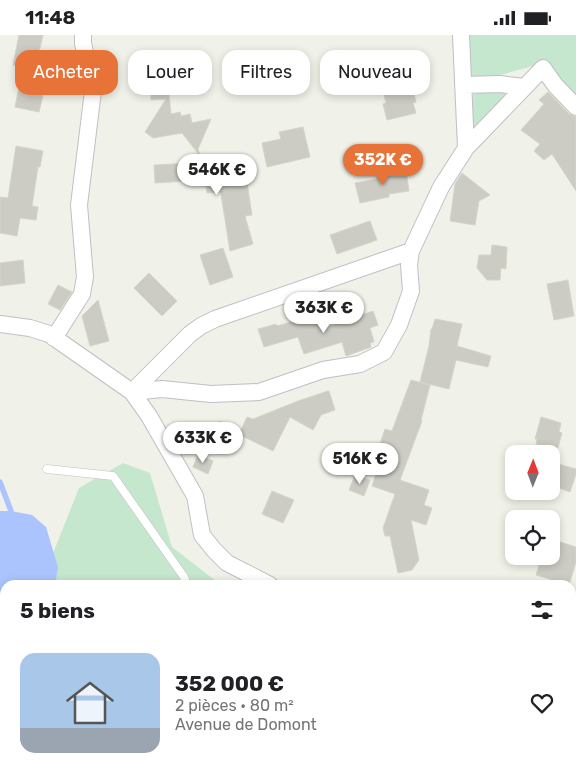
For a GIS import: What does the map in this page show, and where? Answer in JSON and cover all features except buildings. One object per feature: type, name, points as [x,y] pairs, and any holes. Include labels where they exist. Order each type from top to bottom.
[{"type":"street","points":[[54,337],[82,294],[85,277],[79,205],[93,91],[83,35]]},
{"type":"street","points":[[461,35],[466,148]]},
{"type":"street","points":[[132,393],[162,389],[211,394],[259,392],[323,370],[360,364],[384,353],[399,325],[411,291],[409,265],[411,251],[441,187],[466,148],[543,68],[555,85],[576,107]]},
{"type":"street","points":[[463,85],[500,84],[524,87]]},
{"type":"street","points":[[132,393],[190,334],[201,326],[215,319],[411,251]]},
{"type":"street","points":[[0,324],[30,327],[49,334],[132,393],[149,416],[195,496],[202,535],[227,563],[260,580]]},
{"type":"lane","points":[[47,469],[113,476],[185,580]]},
{"type":"green space","points":[[462,35],[576,35],[576,96],[544,63],[463,85]]},
{"type":"green space","points":[[477,91],[504,91],[505,97],[474,127],[470,125],[473,95]]},
{"type":"green space","points":[[123,463],[150,473],[172,547],[215,580],[41,580],[79,488]]},
{"type":"water","points":[[0,511],[32,515],[46,527],[58,567],[56,580],[0,580]]},
{"type":"waterway","points":[[0,482],[12,518]]}]
